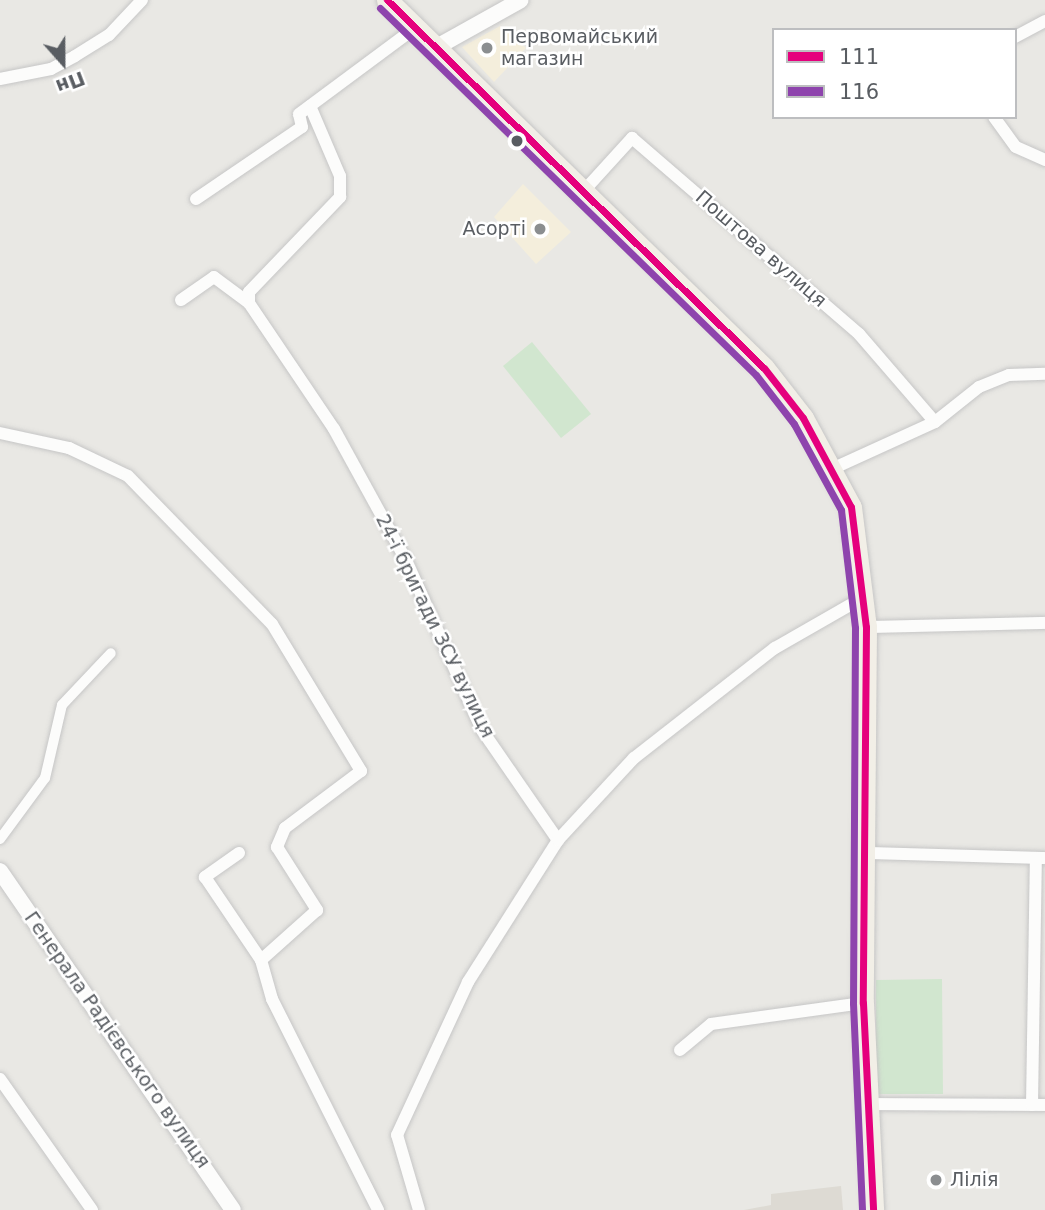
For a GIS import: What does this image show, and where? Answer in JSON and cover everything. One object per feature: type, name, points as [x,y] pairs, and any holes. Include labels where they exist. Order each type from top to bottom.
[{"type":"main road","points":[[387,0],[581,194],[764,368],[834,468],[851,507],[866,627],[867,853],[863,1003],[873,1210]]},
{"type":"street","points":[[0,79],[51,69],[75,56],[109,35],[142,0]]},
{"type":"street","points":[[435,48],[521,0]]},
{"type":"street","points":[[1017,36],[1045,21]]},
{"type":"street","points":[[196,199],[302,127],[299,114],[415,28]]},
{"type":"street","points":[[249,303],[249,292],[340,197],[340,176],[310,106]]},
{"type":"street","points":[[995,119],[1016,147],[1045,160]]},
{"type":"street","name":"Поштова вулиця","points":[[581,194],[632,138],[859,334],[935,422]]},
{"type":"street","name":"24-ї бригади ЗСУ вулиця","points":[[181,300],[215,277],[249,303],[334,429],[406,560],[482,730],[558,840]]},
{"type":"street","points":[[834,468],[935,422],[979,387],[1009,375],[1045,374]]},
{"type":"street","points":[[0,433],[69,448],[128,476],[272,624],[361,771],[285,828],[277,847],[317,910],[261,960]]},
{"type":"street","points":[[419,1210],[397,1135],[468,982],[558,840],[634,758],[775,648],[864,597]]},
{"type":"street","points":[[866,627],[1045,623]]},
{"type":"street","points":[[0,839],[45,778],[62,705],[111,653]]},
{"type":"street","points":[[239,853],[205,877],[261,960],[272,999],[378,1210]]},
{"type":"street","points":[[867,853],[1041,858],[1039,1105],[867,1104]]},
{"type":"street","name":"Генерала Радієвського вулиця","points":[[0,871],[233,1210]]},
{"type":"street","points":[[680,1050],[711,1024],[863,1003]]},
{"type":"street","points":[[0,1079],[92,1210]]},
{"type":"shaded area","points":[[500,26],[526,48],[494,82],[462,47]]},
{"type":"shaded area","points":[[523,184],[571,232],[536,264],[494,217]]},
{"type":"shaded area","points":[[841,1186],[843,1210],[744,1210],[771,1205],[771,1194]]},
{"type":"green space","points":[[532,342],[591,414],[561,438],[503,366]]},
{"type":"green space","points":[[942,979],[943,1094],[876,1094],[876,980]]},
{"type":"transit line","name":"111","points":[[387,0],[764,368],[803,418],[851,507],[866,627],[863,1003],[873,1210]]},
{"type":"transit line","name":"116","points":[[380,8],[756,375],[794,424],[841,510],[855,628],[853,1003],[862,1210]]},
{"type":"place","name":"Первомайський магазин","points":[[487,48]]},
{"type":"place","name":"Асорті","points":[[540,229]]},
{"type":"place","name":"Лілія","points":[[936,1180]]}]
